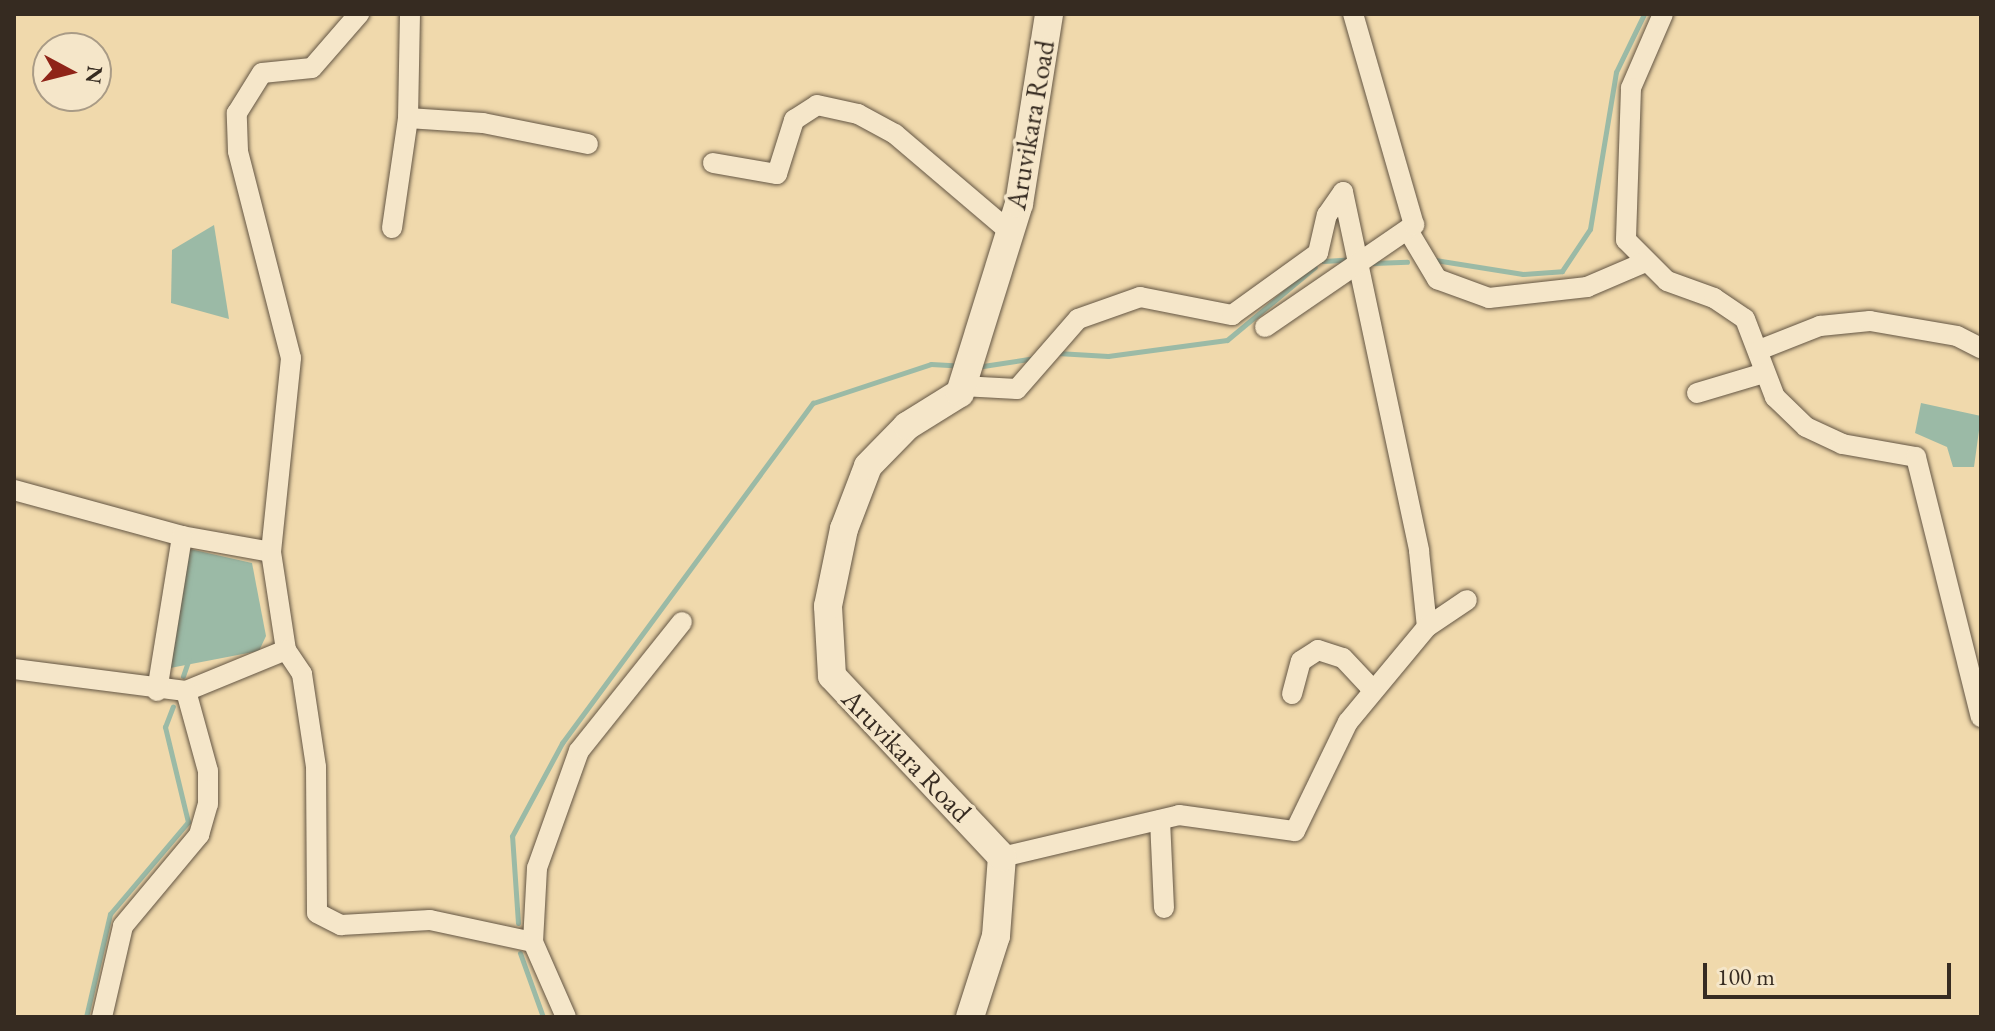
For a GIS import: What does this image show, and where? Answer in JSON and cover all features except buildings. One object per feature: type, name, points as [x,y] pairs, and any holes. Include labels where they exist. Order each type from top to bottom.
[{"type":"main road","name":"Aruvikara Road","points":[[1002,857],[832,676],[828,606],[868,466],[962,386],[1010,232],[1049,14]]},
{"type":"main road","points":[[970,1017],[996,936],[1002,857]]},
{"type":"street","points":[[359,14],[312,68],[262,73],[237,113],[238,151],[291,358],[271,552],[286,650],[302,674],[316,767],[317,913],[341,925],[430,920],[533,942]]},
{"type":"street","points":[[392,228],[408,118],[410,14]]},
{"type":"street","points":[[1265,327],[1409,232],[1414,221],[1353,14]]},
{"type":"street","points":[[1663,14],[1637,59],[1631,88],[1622,229],[1643,263],[1737,313],[1759,350],[1764,373],[1775,397],[1806,427],[1842,444],[1916,457],[1981,717]]},
{"type":"street","points":[[713,163],[777,174],[794,120],[817,105],[858,114],[895,134],[1010,232]]},
{"type":"street","points":[[408,118],[483,123],[588,144]]},
{"type":"street","points":[[962,386],[1017,389],[1078,319],[1140,297],[1232,315],[1318,253],[1327,215],[1343,192],[1419,551],[1427,627]]},
{"type":"street","points":[[1409,232],[1437,279],[1489,298],[1587,287],[1643,263]]},
{"type":"street","points":[[1759,350],[1820,326],[1870,321],[1957,336],[1981,348]]},
{"type":"street","points":[[1697,393],[1764,373]]},
{"type":"street","points":[[14,490],[182,536],[271,552]]},
{"type":"street","points":[[157,691],[182,536]]},
{"type":"street","points":[[1002,857],[1160,820],[1201,816],[1273,834],[1295,831],[1348,722],[1427,627],[1467,600]]},
{"type":"street","points":[[566,1017],[533,942],[537,868],[579,751],[682,622]]},
{"type":"street","points":[[14,669],[157,691],[186,691],[286,650]]},
{"type":"street","points":[[1292,694],[1301,661],[1318,650],[1343,658],[1373,690]]},
{"type":"street","points":[[102,1017],[123,926],[199,835],[208,804],[208,771],[186,691]]},
{"type":"street","points":[[1160,820],[1164,908]]},
{"type":"shaded area","points":[[214,225],[229,319],[171,303],[172,250]]},
{"type":"shaded area","points":[[1921,403],[1981,416],[1974,467],[1953,467],[1947,447],[1915,433]]},
{"type":"shaded area","points":[[190,549],[252,563],[266,636],[259,651],[165,669]]},
{"type":"waterway","points":[[1435,260],[1523,274],[1562,271],[1590,229],[1616,72],[1644,14]]},
{"type":"waterway","points":[[1323,261],[1345,260]]},
{"type":"waterway","points":[[1373,263],[1407,262]]},
{"type":"waterway","points":[[1057,353],[1108,356],[1227,340],[1315,267]]},
{"type":"waterway","points":[[983,366],[1035,358]]},
{"type":"waterway","points":[[518,923],[512,836],[562,743],[813,403],[931,364],[953,365]]},
{"type":"waterway","points":[[183,676],[189,659]]},
{"type":"waterway","points":[[86,1017],[110,914],[188,822],[165,727],[173,706]]},
{"type":"waterway","points":[[520,953],[543,1017]]}]
